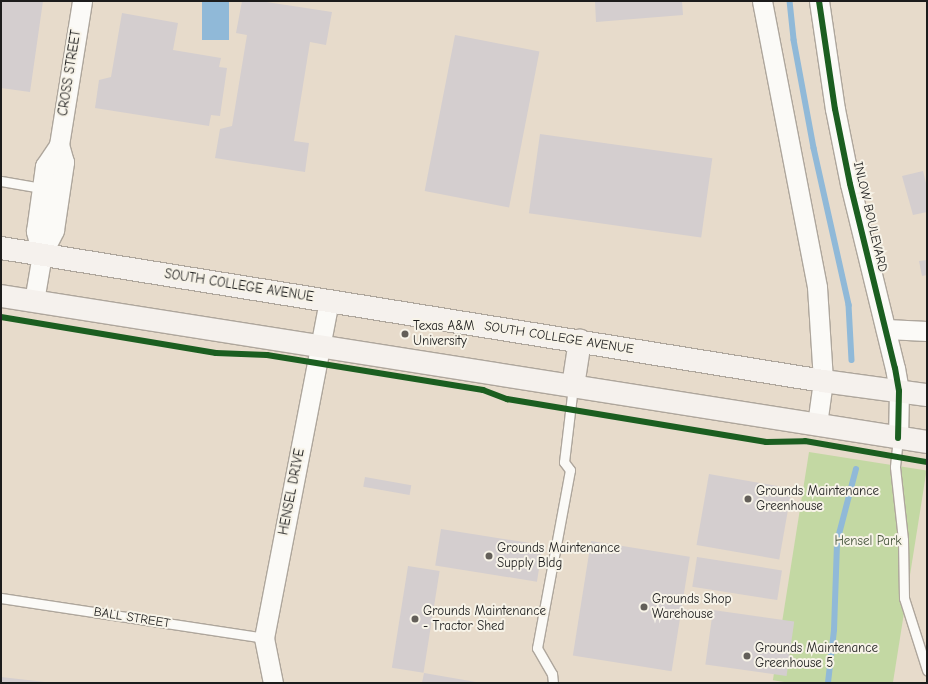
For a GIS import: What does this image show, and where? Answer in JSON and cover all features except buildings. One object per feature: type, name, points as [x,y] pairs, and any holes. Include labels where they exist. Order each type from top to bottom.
[{"type":"main road","name":"SOUTH COLLEGE AVENUE","points":[[1,248],[823,381],[927,395]]},
{"type":"main road","points":[[1,296],[321,345],[927,442]]},
{"type":"main road","points":[[573,386],[580,341]]},
{"type":"street","name":"CROSS STREET","points":[[42,254],[36,231],[45,166],[59,145],[82,1]]},
{"type":"street","points":[[762,1],[814,261],[820,313],[823,381],[817,424]]},
{"type":"street","name":"INLOW BOULEVARD","points":[[819,1],[845,161],[886,329],[899,391],[898,438]]},
{"type":"street","name":"CROSS STREET","points":[[34,301],[42,254],[54,230],[64,162],[59,145]]},
{"type":"street","name":"HENSEL DRIVE","points":[[273,683],[264,638],[329,300]]},
{"type":"street","points":[[886,329],[927,331]]},
{"type":"lane","points":[[1,181],[42,188]]},
{"type":"lane","points":[[553,683],[552,674],[537,648],[570,470],[564,462],[573,386]]},
{"type":"lane","name":"INLOW BOULEVARD","points":[[898,438],[895,467],[903,540],[904,598],[927,670]]},
{"type":"lane","name":"BALL STREET","points":[[1,598],[264,638]]},
{"type":"green space","name":"Hensel Park","points":[[809,452],[927,471],[893,683],[791,683],[773,680]]},
{"type":"water","points":[[202,1],[229,1],[229,40],[202,40]]},
{"type":"waterway","points":[[790,1],[794,40],[814,148],[849,305],[852,360]]},
{"type":"waterway","points":[[828,683],[834,630],[837,542],[856,469]]},
{"type":"cycle path","points":[[819,1],[835,109],[850,184],[895,368],[899,391],[898,438]]},
{"type":"cycle path","points":[[1,317],[216,353],[267,355],[483,390],[507,399],[766,442],[805,441],[927,462]]},
{"type":"place","name":"Texas A&M University","points":[[405,334]]},
{"type":"place","name":"Grounds Maintenance Greenhouse","points":[[748,499]]},
{"type":"place","name":"Grounds Maintenance Supply Bldg","points":[[489,556]]},
{"type":"place","name":"Grounds Shop Warehouse","points":[[644,607]]},
{"type":"place","name":"Grounds Maintenance - Tractor Shed","points":[[415,619]]},
{"type":"place","name":"Grounds Maintenance Greenhouse 5","points":[[747,656]]}]
